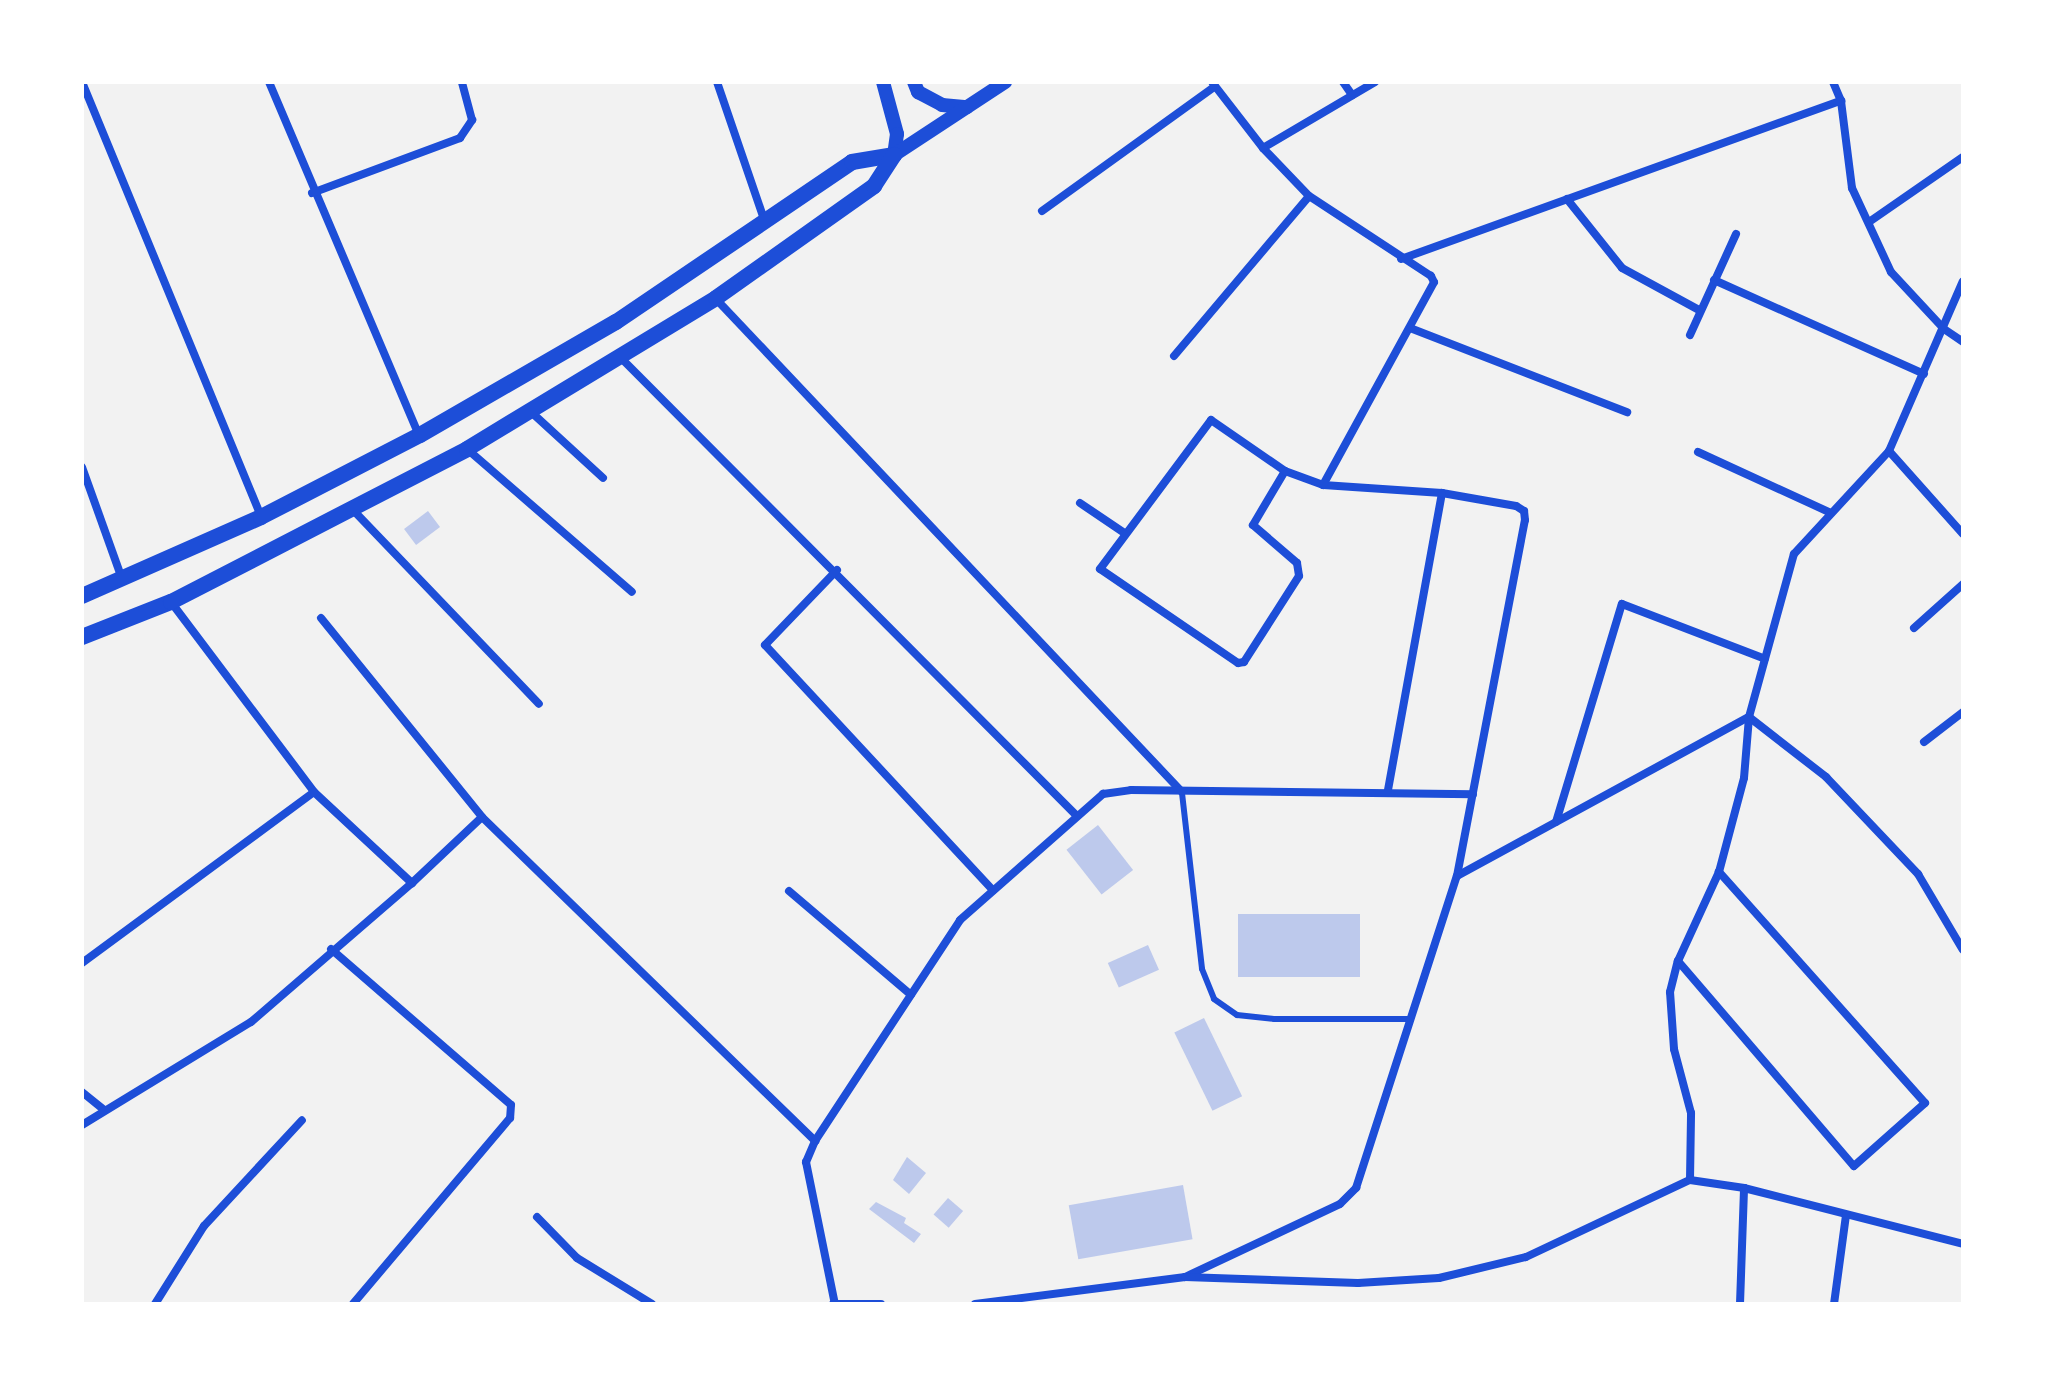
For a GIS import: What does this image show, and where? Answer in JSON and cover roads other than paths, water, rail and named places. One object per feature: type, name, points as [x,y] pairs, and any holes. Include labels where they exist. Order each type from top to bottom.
[{"type":"main road","points":[[82,596],[261,517],[420,435],[616,322],[852,162],[894,155]]},
{"type":"main road","points":[[82,637],[171,602],[354,511],[621,358],[716,298],[874,186],[894,155]]},
{"type":"street","points":[[82,82],[261,517]]},
{"type":"street","points":[[269,82],[312,193],[420,435]]},
{"type":"street","points":[[312,193],[460,138],[472,120],[462,82]]},
{"type":"street","points":[[717,82],[764,219]]},
{"type":"street","points":[[883,82],[897,134],[894,155]]},
{"type":"street","points":[[914,82],[918,92],[942,105],[967,107]]},
{"type":"street","points":[[894,155],[1005,82]]},
{"type":"street","points":[[1343,82],[1352,95]]},
{"type":"street","points":[[1263,148],[1375,82]]},
{"type":"street","points":[[1833,82],[1841,101],[1852,188],[1891,272],[1944,329],[1963,342]]},
{"type":"street","points":[[1042,211],[1214,84],[1263,148],[1309,196],[1434,282],[1323,485]]},
{"type":"street","points":[[1401,259],[1841,101]]},
{"type":"street","points":[[1869,222],[1963,157]]},
{"type":"street","points":[[1174,356],[1309,196]]},
{"type":"street","points":[[1567,199],[1622,268],[1699,310]]},
{"type":"street","points":[[1690,335],[1736,234]]},
{"type":"street","points":[[1714,280],[1924,374]]},
{"type":"street","points":[[1690,1180],[1691,1113],[1674,1049],[1670,992],[1678,961],[1719,872],[1744,778],[1749,717],[1794,554],[1889,451],[1963,281]]},
{"type":"street","points":[[716,298],[1182,793]]},
{"type":"street","points":[[1410,328],[1627,412]]},
{"type":"street","points":[[621,358],[837,570],[1076,815]]},
{"type":"street","points":[[530,411],[603,478]]},
{"type":"street","points":[[1185,1277],[1340,1204],[1356,1188],[1457,876],[1524,511],[1442,493],[1323,485],[1285,471],[1211,420],[1123,532],[1100,569],[1238,663],[1244,662],[1299,576],[1297,563],[1253,525],[1285,471]]},
{"type":"street","points":[[467,449],[632,592]]},
{"type":"street","points":[[1889,451],[1963,534]]},
{"type":"street","points":[[1698,452],[1831,513]]},
{"type":"street","points":[[82,467],[122,580]]},
{"type":"street","points":[[1388,790],[1442,493]]},
{"type":"street","points":[[1080,503],[1123,532]]},
{"type":"street","points":[[354,511],[539,704]]},
{"type":"street","points":[[837,570],[765,645],[993,890]]},
{"type":"street","points":[[1914,628],[1963,584]]},
{"type":"street","points":[[171,602],[314,792],[412,883]]},
{"type":"street","points":[[1556,822],[1622,604],[1765,659]]},
{"type":"street","points":[[321,618],[482,817],[815,1141]]},
{"type":"street","points":[[1924,742],[1963,712]]},
{"type":"street","points":[[1457,876],[1749,717]]},
{"type":"street","points":[[1749,717],[1826,777],[1918,874],[1963,950]]},
{"type":"street","points":[[881,1304],[834,1304],[806,1162],[815,1141],[960,920],[1076,815],[1103,794],[1388,790],[1473,794]]},
{"type":"street","points":[[82,963],[314,792]]},
{"type":"street","points":[[82,1125],[251,1022],[331,949],[412,883],[482,817]]},
{"type":"street","points":[[1678,961],[1854,1166],[1925,1103],[1719,872]]},
{"type":"street","points":[[789,891],[911,995]]},
{"type":"street","points":[[331,949],[511,1105],[510,1118],[353,1304]]},
{"type":"street","points":[[82,1092],[104,1110]]},
{"type":"street","points":[[155,1304],[204,1226],[302,1120]]},
{"type":"street","points":[[975,1304],[1185,1277],[1358,1283],[1439,1278],[1526,1257],[1690,1180],[1744,1188],[1963,1244]]},
{"type":"street","points":[[1740,1304],[1744,1188]]},
{"type":"street","points":[[1834,1304],[1846,1215]]},
{"type":"street","points":[[537,1217],[577,1258],[652,1304]]},
{"type":"lane","points":[[1182,793],[1202,969],[1214,999],[1237,1015],[1274,1019],[1411,1019]]}]
